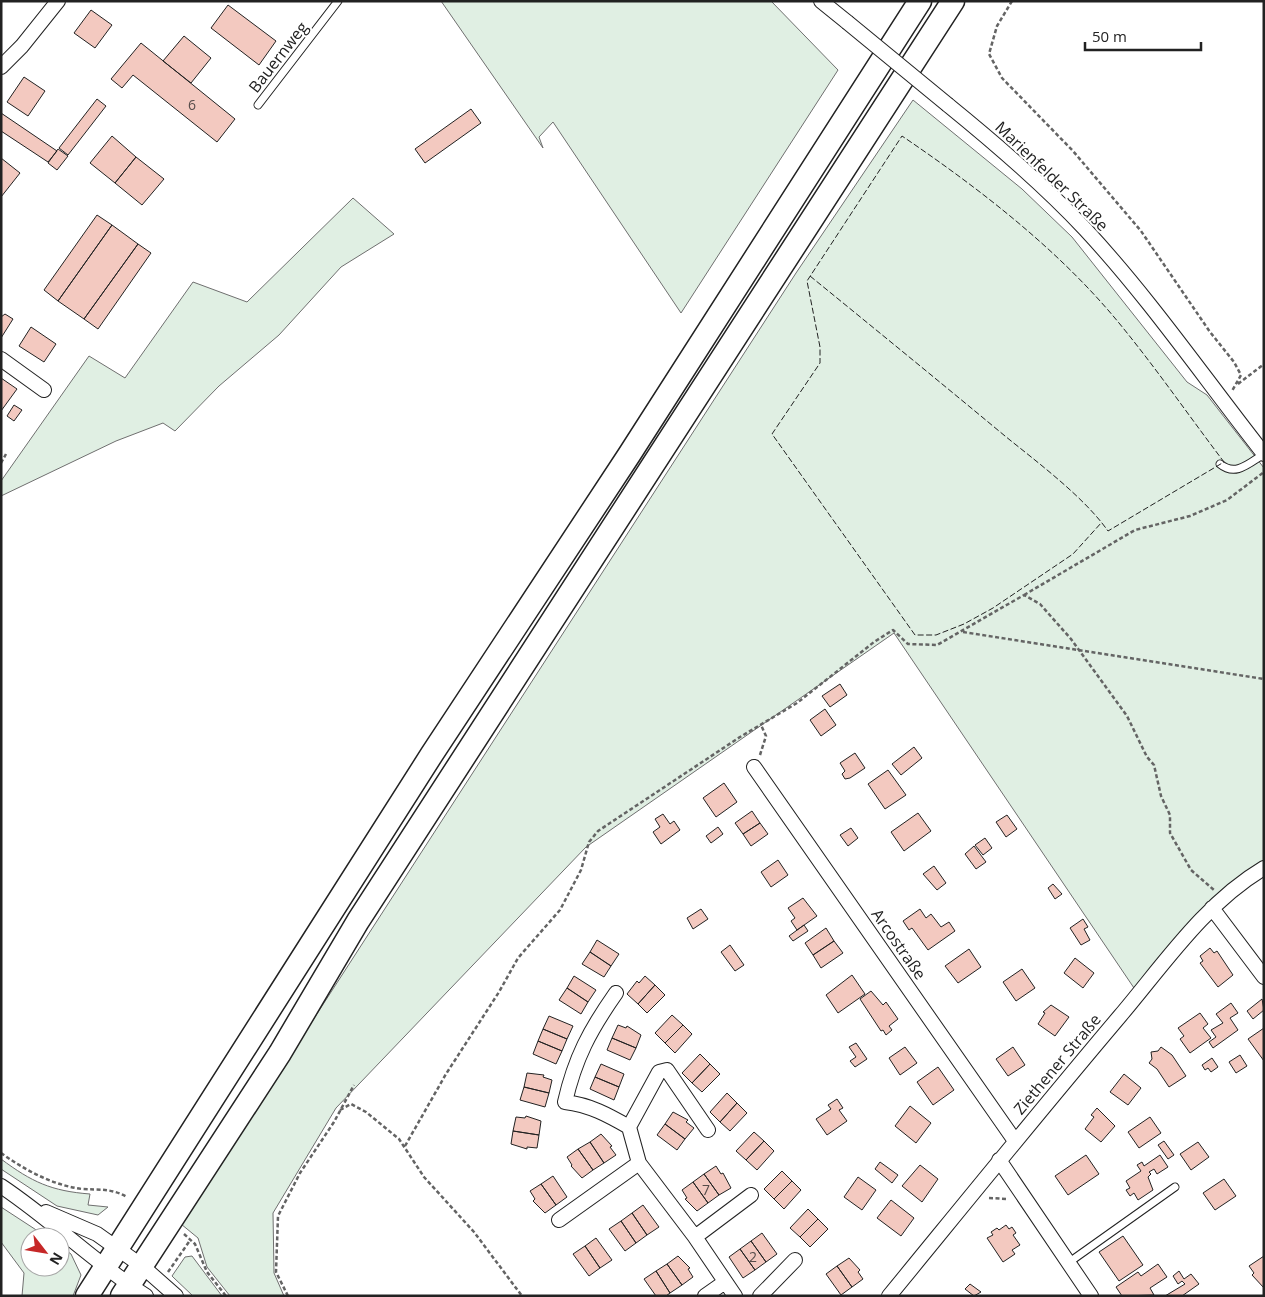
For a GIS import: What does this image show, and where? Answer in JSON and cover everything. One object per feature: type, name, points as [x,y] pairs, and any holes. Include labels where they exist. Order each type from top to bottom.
[{"type":"main road","points":[[87,1296],[432,754],[640,438],[920,1]]},
{"type":"main road","points":[[132,1292],[142,1266],[280,1053],[358,921],[953,1]]},
{"type":"street","points":[[1,66],[26,41],[58,1]]},
{"type":"street","name":"Marienfelder Straße","points":[[822,1],[1027,172],[1086,230],[1144,298],[1264,454]]},
{"type":"street","points":[[1,359],[44,390]]},
{"type":"street","name":"Arcostraße","points":[[754,767],[1015,1141]]},
{"type":"street","name":"Ziethener Straße","points":[[890,1296],[999,1160],[1217,903],[1264,868]]},
{"type":"street","points":[[1217,903],[1264,977]]},
{"type":"street","points":[[616,993],[594,1026],[572,1070],[565,1102],[598,1109],[629,1127],[639,1162],[695,1237],[735,1296]]},
{"type":"street","points":[[629,1127],[659,1072],[667,1070],[708,1130]]},
{"type":"street","points":[[999,1160],[1091,1296]]},
{"type":"street","points":[[559,1220],[639,1162]]},
{"type":"street","points":[[1,1186],[30,1206],[105,1267],[132,1292]]},
{"type":"street","points":[[695,1237],[751,1195]]},
{"type":"street","points":[[30,1206],[88,1228],[118,1247],[176,1296]]},
{"type":"street","points":[[760,1296],[795,1260]]},
{"type":"street","points":[[705,1296],[725,1282]]},
{"type":"lane","name":"Bauernweg","points":[[258,105],[338,1]]},
{"type":"lane","points":[[1220,464],[1227,470],[1237,471],[1264,454]]},
{"type":"lane","points":[[1068,1263],[1174,1187]]},
{"type":"path","points":[[1012,1],[997,26],[989,54],[1002,78],[1073,151],[1142,231],[1210,332],[1234,362],[1241,375],[1237,384]]},
{"type":"path","points":[[1222,400],[1237,384],[1264,364]]},
{"type":"path","points":[[1,463],[6,454]]},
{"type":"path","points":[[405,1146],[446,1074],[499,992],[518,958],[560,910],[581,870],[587,846],[592,838],[605,826],[650,798],[688,770],[797,703],[874,642],[893,630],[908,644],[937,645],[1135,530],[1190,516],[1227,500],[1264,472]]},
{"type":"path","points":[[1024,595],[1040,604],[1078,649],[1127,716],[1147,757],[1154,765],[1161,796],[1170,815],[1170,833],[1190,870],[1217,903]]},
{"type":"path","points":[[961,631],[1264,679]]},
{"type":"path","points":[[754,767],[763,750],[766,736],[760,725]]},
{"type":"path","points":[[288,1296],[276,1272],[278,1216],[354,1085]]},
{"type":"path","points":[[340,1110],[351,1104],[366,1112],[399,1139],[424,1177],[474,1232],[522,1296]]},
{"type":"path","points":[[1,1153],[55,1182],[82,1188],[115,1190],[143,1206]]},
{"type":"path","points":[[989,1198],[1007,1199]]},
{"type":"path","points":[[169,1223],[191,1239],[206,1272],[226,1296]]},
{"type":"path","points":[[169,1270],[191,1239]]},
{"type":"green space","points":[[441,1],[771,1],[838,70],[681,313],[553,122],[539,137],[543,148]]},
{"type":"green space","points":[[913,100],[1022,189],[1072,237],[1187,382],[1207,395],[1264,468],[1264,860],[1226,886],[1211,900],[1134,988],[894,633],[586,847],[336,1108],[273,1213],[274,1273],[284,1296],[230,1296],[207,1267],[198,1238],[181,1224],[796,273]]},
{"type":"green space","points":[[353,198],[394,234],[341,267],[279,335],[219,386],[175,431],[163,423],[116,441],[1,496],[1,481],[89,356],[125,378],[193,282],[247,302]]},
{"type":"green space","points":[[1,1159],[22,1174],[42,1184],[76,1193],[90,1194],[88,1205],[108,1207],[98,1215],[57,1206],[1,1169]]},
{"type":"green space","points":[[1,1207],[32,1227],[20,1227],[20,1268],[1,1242]]},
{"type":"green space","points":[[71,1254],[81,1275],[73,1296],[22,1296],[24,1277],[70,1277]]},
{"type":"green space","points":[[192,1256],[222,1296],[193,1296],[172,1276],[185,1257]]},
{"type":"building","points":[[228,5],[276,41],[259,65],[211,28]]},
{"type":"building","points":[[91,10],[112,25],[95,48],[74,33]]},
{"type":"building","points":[[184,36],[211,58],[191,83],[163,61]]},
{"type":"building","points":[[141,43],[235,119],[217,142],[133,75],[122,88],[111,79]]},
{"type":"building","points":[[24,77],[45,91],[28,116],[7,102]]},
{"type":"building","points":[[97,99],[106,106],[68,155],[59,148]]},
{"type":"building","points":[[471,109],[481,123],[425,163],[415,149]]},
{"type":"building","points":[[1,113],[57,151],[48,162],[1,131]]},
{"type":"building","points":[[112,136],[136,157],[115,183],[90,163]]},
{"type":"building","points":[[58,149],[68,156],[57,170],[48,163]]},
{"type":"building","points":[[136,157],[164,179],[142,205],[115,183]]},
{"type":"building","points":[[1,158],[20,173],[1,197]]},
{"type":"building","points":[[97,215],[112,225],[58,301],[44,290]]},
{"type":"building","points":[[112,225],[138,244],[84,319],[58,301]]},
{"type":"building","points":[[138,244],[151,253],[98,329],[84,319]]},
{"type":"building","points":[[5,314],[13,319],[1,338],[1,317]]},
{"type":"building","points":[[31,327],[56,344],[44,362],[19,346]]},
{"type":"building","points":[[1,378],[17,389],[1,411]]},
{"type":"building","points":[[14,405],[22,410],[14,421],[7,416]]},
{"type":"building","points":[[840,684],[847,695],[830,707],[822,696]]},
{"type":"building","points":[[825,709],[836,725],[821,736],[810,720]]},
{"type":"building","points":[[914,747],[922,758],[901,775],[892,764]]},
{"type":"building","points":[[855,753],[865,768],[850,778],[845,779],[842,774],[845,771],[840,763]]},
{"type":"building","points":[[888,770],[906,795],[885,809],[868,784]]},
{"type":"building","points":[[724,783],[737,802],[716,817],[703,798]]},
{"type":"building","points":[[752,811],[760,823],[743,834],[735,823]]},
{"type":"building","points":[[918,813],[931,831],[904,851],[891,832]]},
{"type":"building","points":[[663,814],[670,824],[674,821],[680,830],[661,844],[653,832],[660,827],[655,819]]},
{"type":"building","points":[[1007,815],[1017,829],[1006,837],[996,822]]},
{"type":"building","points":[[760,823],[768,834],[751,846],[743,834]]},
{"type":"building","points":[[718,827],[723,834],[711,843],[706,836]]},
{"type":"building","points":[[851,828],[858,838],[848,846],[840,835]]},
{"type":"building","points":[[985,838],[992,848],[983,855],[975,845]]},
{"type":"building","points":[[974,846],[986,862],[976,869],[965,854]]},
{"type":"building","points":[[778,860],[788,875],[771,887],[761,872]]},
{"type":"building","points":[[934,866],[946,883],[937,890],[923,874]]},
{"type":"building","points":[[1053,884],[1062,894],[1055,899],[1048,888]]},
{"type":"building","points":[[803,898],[817,916],[797,930],[791,921],[795,918],[788,908]]},
{"type":"building","points":[[701,909],[708,919],[693,929],[687,918]]},
{"type":"building","points":[[920,909],[926,918],[931,914],[941,927],[949,922],[955,931],[928,950],[912,928],[909,930],[903,921]]},
{"type":"building","points":[[1083,919],[1088,927],[1084,929],[1090,940],[1081,945],[1070,928]]},
{"type":"building","points":[[804,925],[808,931],[793,941],[789,936]]},
{"type":"building","points":[[826,928],[834,941],[813,955],[805,943]]},
{"type":"building","points":[[597,940],[619,954],[611,966],[590,952]]},
{"type":"building","points":[[834,941],[843,953],[821,968],[813,955]]},
{"type":"building","points":[[730,945],[744,965],[735,971],[721,952]]},
{"type":"building","points":[[1210,948],[1214,953],[1217,951],[1233,975],[1218,987],[1200,963],[1203,961],[1200,956]]},
{"type":"building","points":[[969,949],[981,967],[958,983],[945,966]]},
{"type":"building","points":[[590,952],[611,966],[604,977],[582,964]]},
{"type":"building","points":[[1075,958],[1094,973],[1083,988],[1064,973]]},
{"type":"building","points":[[1022,969],[1035,988],[1016,1001],[1003,982]]},
{"type":"building","points":[[852,975],[865,994],[838,1013],[826,995]]},
{"type":"building","points":[[574,976],[596,990],[588,1002],[567,988]]},
{"type":"building","points":[[645,976],[655,985],[638,1004],[627,994],[637,981],[639,983]]},
{"type":"building","points":[[655,985],[665,995],[647,1013],[638,1004]]},
{"type":"building","points":[[567,988],[588,1002],[581,1014],[559,1000]]},
{"type":"building","points":[[871,991],[883,1005],[886,1002],[898,1019],[889,1026],[892,1030],[886,1035],[883,1030],[881,1031],[860,999]]},
{"type":"building","points":[[1262,999],[1264,1010],[1253,1019],[1247,1011]]},
{"type":"building","points":[[1231,1003],[1238,1013],[1230,1018],[1238,1030],[1213,1048],[1209,1042],[1216,1037],[1211,1030],[1223,1023],[1216,1014]]},
{"type":"building","points":[[1051,1005],[1069,1017],[1055,1036],[1038,1024],[1045,1013],[1043,1012]]},
{"type":"building","points":[[1200,1013],[1208,1024],[1203,1028],[1211,1038],[1190,1053],[1180,1039],[1184,1036],[1178,1028]]},
{"type":"building","points":[[672,1015],[683,1025],[665,1043],[655,1033]]},
{"type":"building","points":[[549,1016],[573,1026],[567,1039],[543,1029]]},
{"type":"building","points":[[618,1025],[626,1028],[627,1026],[641,1035],[636,1048],[612,1038]]},
{"type":"building","points":[[683,1025],[692,1034],[675,1053],[665,1043]]},
{"type":"building","points":[[1264,1028],[1264,1061],[1248,1039]]},
{"type":"building","points":[[543,1029],[567,1039],[562,1051],[538,1041]]},
{"type":"building","points":[[612,1038],[636,1048],[630,1060],[607,1050]]},
{"type":"building","points":[[538,1041],[562,1051],[556,1064],[533,1054]]},
{"type":"building","points":[[856,1043],[867,1059],[855,1067],[850,1061],[856,1057],[849,1047]]},
{"type":"building","points":[[905,1047],[917,1063],[900,1075],[889,1058]]},
{"type":"building","points":[[1013,1047],[1025,1065],[1008,1076],[996,1059]]},
{"type":"building","points":[[1161,1047],[1172,1055],[1186,1076],[1169,1087],[1157,1069],[1149,1063],[1152,1059],[1151,1052],[1158,1051]]},
{"type":"building","points":[[700,1054],[710,1064],[692,1083],[682,1073]]},
{"type":"building","points":[[1240,1055],[1247,1066],[1236,1073],[1229,1062]]},
{"type":"building","points":[[1212,1058],[1218,1067],[1211,1072],[1208,1068],[1205,1070],[1202,1065]]},
{"type":"building","points":[[601,1064],[624,1074],[619,1087],[595,1077]]},
{"type":"building","points":[[710,1064],[720,1074],[702,1092],[692,1083]]},
{"type":"building","points":[[938,1067],[954,1090],[933,1105],[917,1082]]},
{"type":"building","points":[[527,1073],[544,1075],[543,1077],[552,1080],[549,1093],[524,1087]]},
{"type":"building","points":[[1124,1074],[1141,1088],[1128,1105],[1110,1092]]},
{"type":"building","points":[[595,1077],[619,1087],[614,1100],[590,1089]]},
{"type":"building","points":[[524,1087],[549,1093],[545,1107],[520,1100]]},
{"type":"building","points":[[727,1093],[737,1103],[720,1122],[710,1112]]},
{"type":"building","points":[[837,1099],[843,1108],[839,1110],[847,1121],[827,1135],[816,1119],[831,1109],[828,1105]]},
{"type":"building","points":[[737,1103],[747,1113],[730,1131],[720,1122]]},
{"type":"building","points":[[910,1106],[931,1123],[916,1143],[895,1126]]},
{"type":"building","points":[[1097,1108],[1115,1126],[1101,1142],[1085,1129],[1094,1117],[1091,1115]]},
{"type":"building","points":[[673,1112],[688,1120],[686,1122],[694,1128],[685,1139],[665,1124]]},
{"type":"building","points":[[526,1116],[541,1121],[539,1135],[513,1131],[516,1117],[525,1118]]},
{"type":"building","points":[[1150,1117],[1161,1133],[1139,1148],[1128,1132]]},
{"type":"building","points":[[665,1124],[685,1139],[677,1150],[657,1135]]},
{"type":"building","points":[[513,1131],[539,1135],[537,1148],[527,1147],[527,1149],[511,1144]]},
{"type":"building","points":[[754,1132],[764,1141],[746,1160],[736,1151]]},
{"type":"building","points":[[601,1134],[612,1146],[610,1147],[616,1155],[604,1163],[590,1142]]},
{"type":"building","points":[[764,1141],[774,1151],[757,1170],[746,1160]]},
{"type":"building","points":[[1164,1141],[1174,1155],[1168,1159],[1158,1145]]},
{"type":"building","points":[[590,1142],[604,1163],[593,1170],[578,1149]]},
{"type":"building","points":[[1198,1142],[1209,1157],[1191,1170],[1180,1154]]},
{"type":"building","points":[[578,1149],[593,1170],[582,1178],[571,1166],[567,1157]]},
{"type":"building","points":[[1086,1155],[1099,1174],[1068,1195],[1055,1176]]},
{"type":"building","points":[[1160,1155],[1168,1167],[1157,1174],[1154,1169],[1149,1172],[1151,1174],[1148,1177],[1153,1190],[1138,1200],[1134,1193],[1130,1196],[1126,1190],[1130,1188],[1126,1181],[1141,1171],[1137,1165],[1142,1162],[1144,1166]]},
{"type":"building","points":[[880,1162],[898,1175],[892,1183],[875,1169]]},
{"type":"building","points":[[920,1165],[938,1179],[922,1202],[902,1186]]},
{"type":"building","points":[[716,1166],[721,1174],[723,1173],[731,1188],[719,1195],[704,1174]]},
{"type":"building","points":[[782,1171],[792,1181],[774,1199],[764,1189]]},
{"type":"building","points":[[704,1174],[719,1195],[708,1203],[693,1182]]},
{"type":"building","points":[[553,1176],[567,1197],[556,1205],[541,1184]]},
{"type":"building","points":[[858,1177],[876,1190],[862,1210],[844,1197]]},
{"type":"building","points":[[1224,1179],[1236,1196],[1215,1210],[1203,1193]]},
{"type":"building","points":[[792,1181],[801,1190],[784,1209],[774,1199]]},
{"type":"building","points":[[693,1182],[708,1203],[697,1211],[685,1199],[687,1198],[682,1190]]},
{"type":"building","points":[[541,1184],[556,1205],[545,1213],[533,1201],[535,1199],[530,1191]]},
{"type":"building","points":[[891,1200],[914,1218],[901,1236],[877,1218]]},
{"type":"building","points":[[643,1205],[659,1227],[647,1235],[632,1213]]},
{"type":"building","points":[[808,1209],[818,1219],[800,1237],[790,1228]]},
{"type":"building","points":[[632,1213],[647,1235],[636,1243],[621,1221]]},
{"type":"building","points":[[818,1219],[828,1229],[810,1247],[800,1237]]},
{"type":"building","points":[[621,1221],[636,1243],[625,1251],[609,1229]]},
{"type":"building","points":[[1006,1225],[1009,1229],[1012,1227],[1016,1233],[1013,1235],[1020,1245],[1012,1250],[1015,1254],[1003,1262],[987,1238],[993,1235],[991,1232],[997,1228],[999,1230]]},
{"type":"building","points":[[762,1233],[777,1254],[766,1262],[751,1241]]},
{"type":"building","points":[[1123,1236],[1143,1265],[1119,1281],[1099,1252]]},
{"type":"building","points":[[596,1238],[612,1260],[600,1268],[585,1246]]},
{"type":"building","points":[[751,1241],[766,1262],[755,1270],[740,1249]]},
{"type":"building","points":[[585,1246],[600,1268],[589,1276],[573,1254]]},
{"type":"building","points":[[740,1249],[755,1270],[743,1278],[729,1257]]},
{"type":"building","points":[[678,1256],[690,1268],[688,1269],[693,1277],[682,1285],[667,1264]]},
{"type":"building","points":[[1264,1256],[1264,1288],[1252,1275],[1254,1273],[1249,1266]]},
{"type":"building","points":[[849,1258],[860,1270],[858,1272],[863,1279],[852,1287],[837,1266]]},
{"type":"building","points":[[667,1264],[682,1285],[670,1293],[656,1271]]},
{"type":"building","points":[[1158,1264],[1167,1277],[1150,1288],[1154,1295],[1122,1296],[1116,1287],[1138,1272],[1141,1276]]},
{"type":"building","points":[[837,1266],[852,1287],[841,1295],[826,1274]]},
{"type":"building","points":[[656,1271],[670,1293],[666,1296],[656,1296],[644,1279]]},
{"type":"building","points":[[1179,1271],[1184,1279],[1191,1274],[1199,1284],[1182,1296],[1165,1296],[1185,1284],[1182,1281],[1178,1284],[1173,1276]]},
{"type":"building","points":[[970,1284],[981,1292],[974,1296],[965,1289]]},
{"type":"fence","points":[[810,276],[834,296],[1060,481],[1086,505],[1098,518],[1108,531],[1224,462],[1133,340],[1071,270],[989,199],[902,136],[807,281],[820,347],[820,363],[772,434],[915,635],[936,635],[964,624],[993,608],[1073,554],[1102,522]]}]
